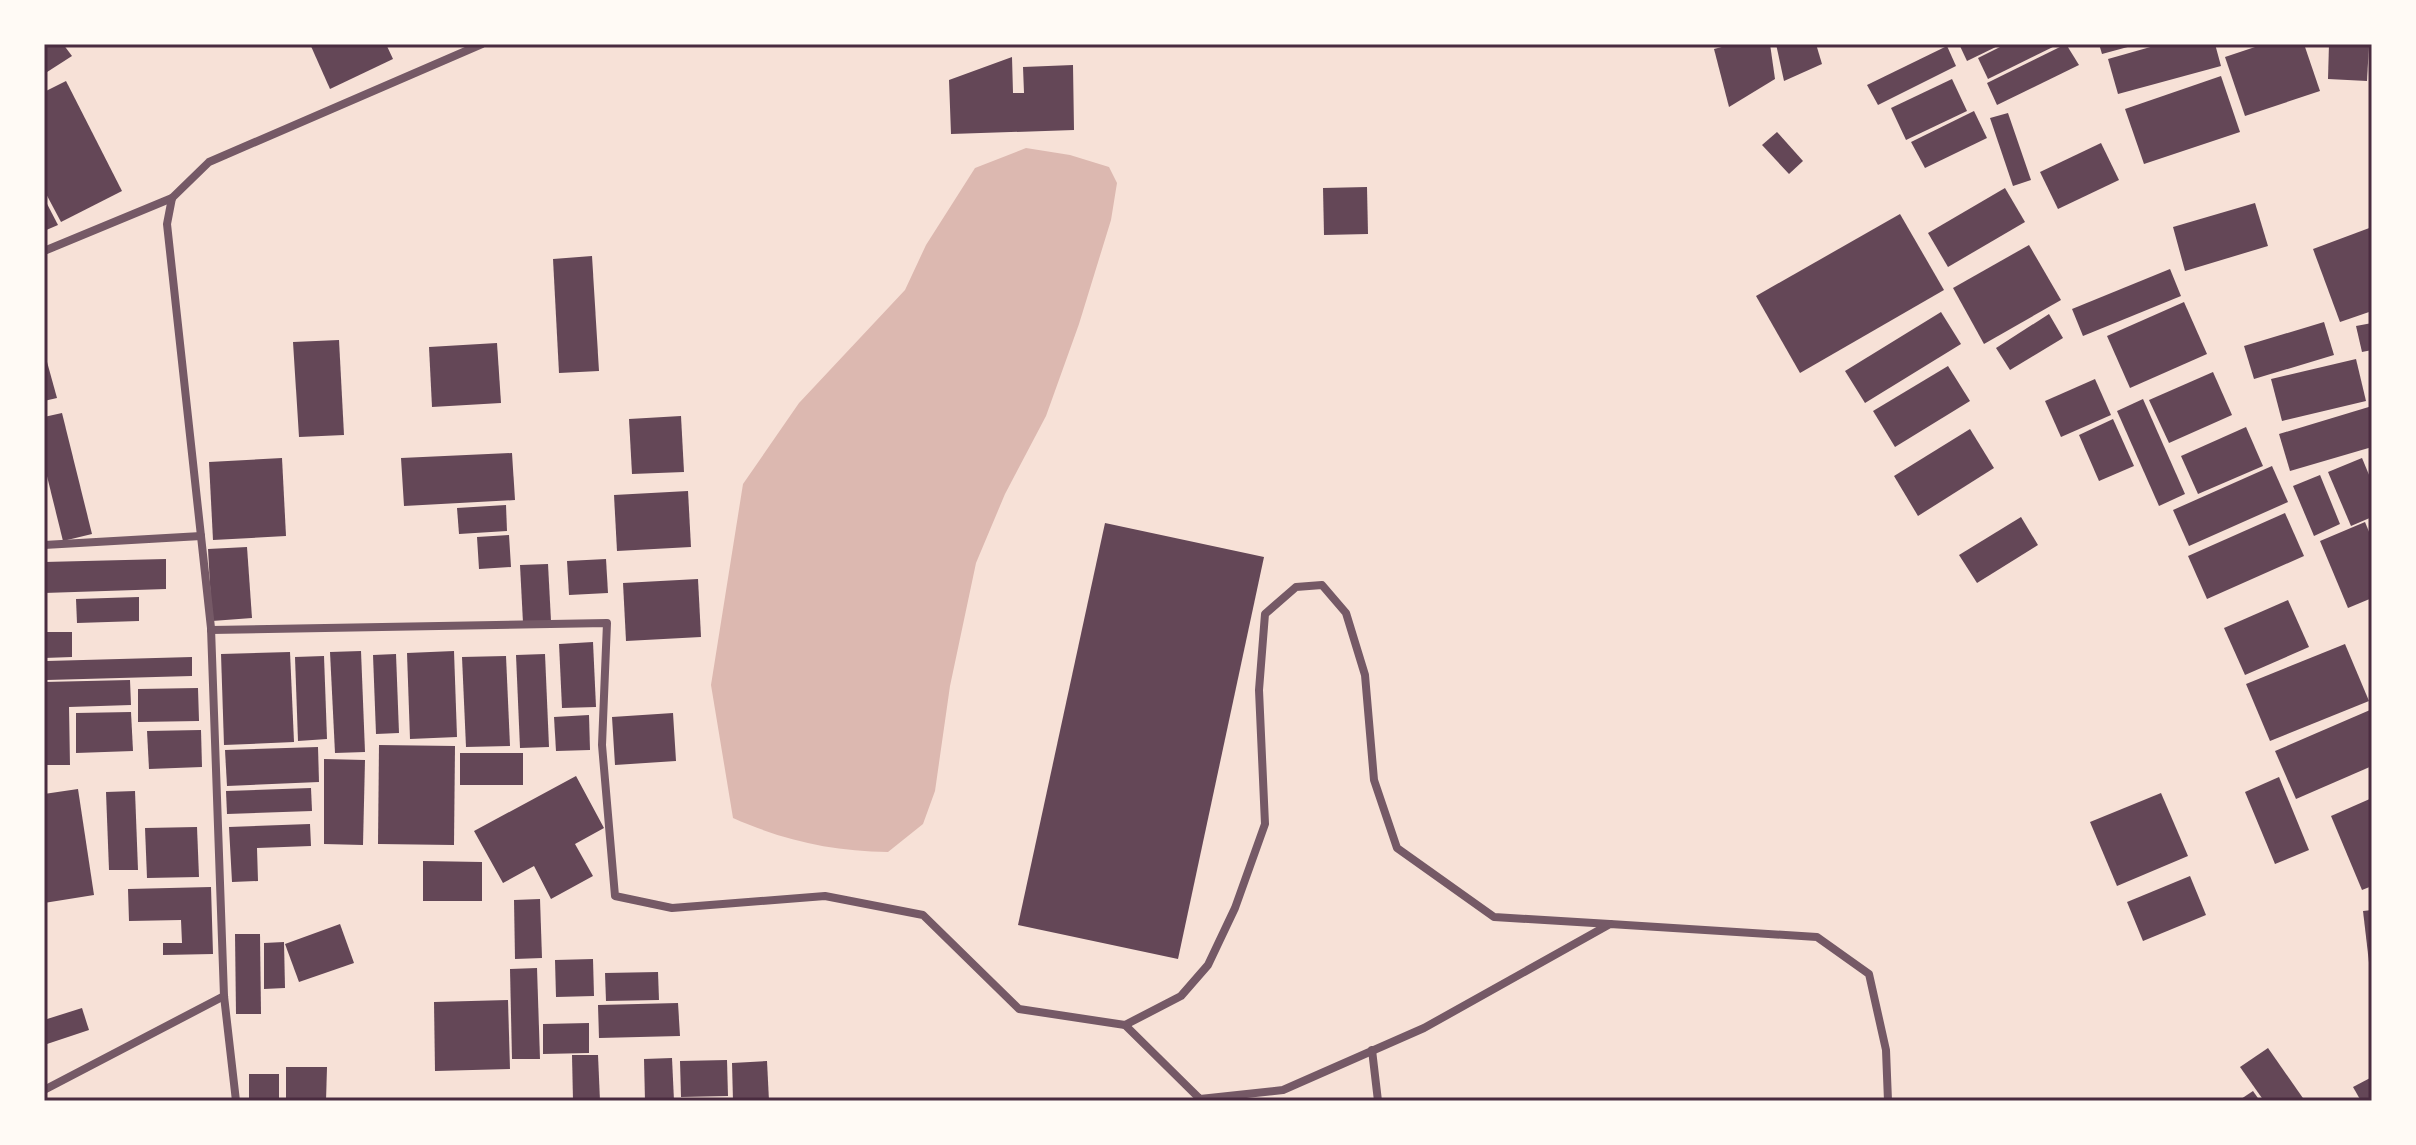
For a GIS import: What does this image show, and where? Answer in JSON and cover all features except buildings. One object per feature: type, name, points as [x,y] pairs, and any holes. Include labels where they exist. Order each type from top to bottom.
[{"type":"street","points":[[44,251],[172,198],[209,162],[482,44]]},
{"type":"street","points":[[172,198],[167,224],[211,630],[224,996],[236,1101]]},
{"type":"street","points":[[44,545],[201,536]]},
{"type":"street","points":[[211,630],[607,623],[602,745],[615,896],[672,908],[825,896],[923,915],[1019,1009],[1125,1025],[1181,996],[1208,965],[1235,908],[1265,824],[1259,690],[1265,614],[1296,587],[1322,585],[1346,613],[1365,675],[1374,780],[1397,848],[1494,917],[1817,937],[1869,974],[1886,1050],[1888,1101]]},
{"type":"street","points":[[1125,1025],[1200,1099],[1283,1090],[1424,1028],[1610,924]]},
{"type":"street","points":[[44,1090],[224,996]]},
{"type":"street","points":[[1372,1050],[1378,1101]]},
{"type":"shaded area","points":[[1026,148],[1070,155],[1109,167],[1117,183],[1111,220],[1046,416],[1005,494],[976,563],[950,686],[935,791],[923,824],[888,852],[847,850],[809,843],[733,818],[711,685],[743,484],[799,403],[905,290],[926,245],[975,168]]}]
